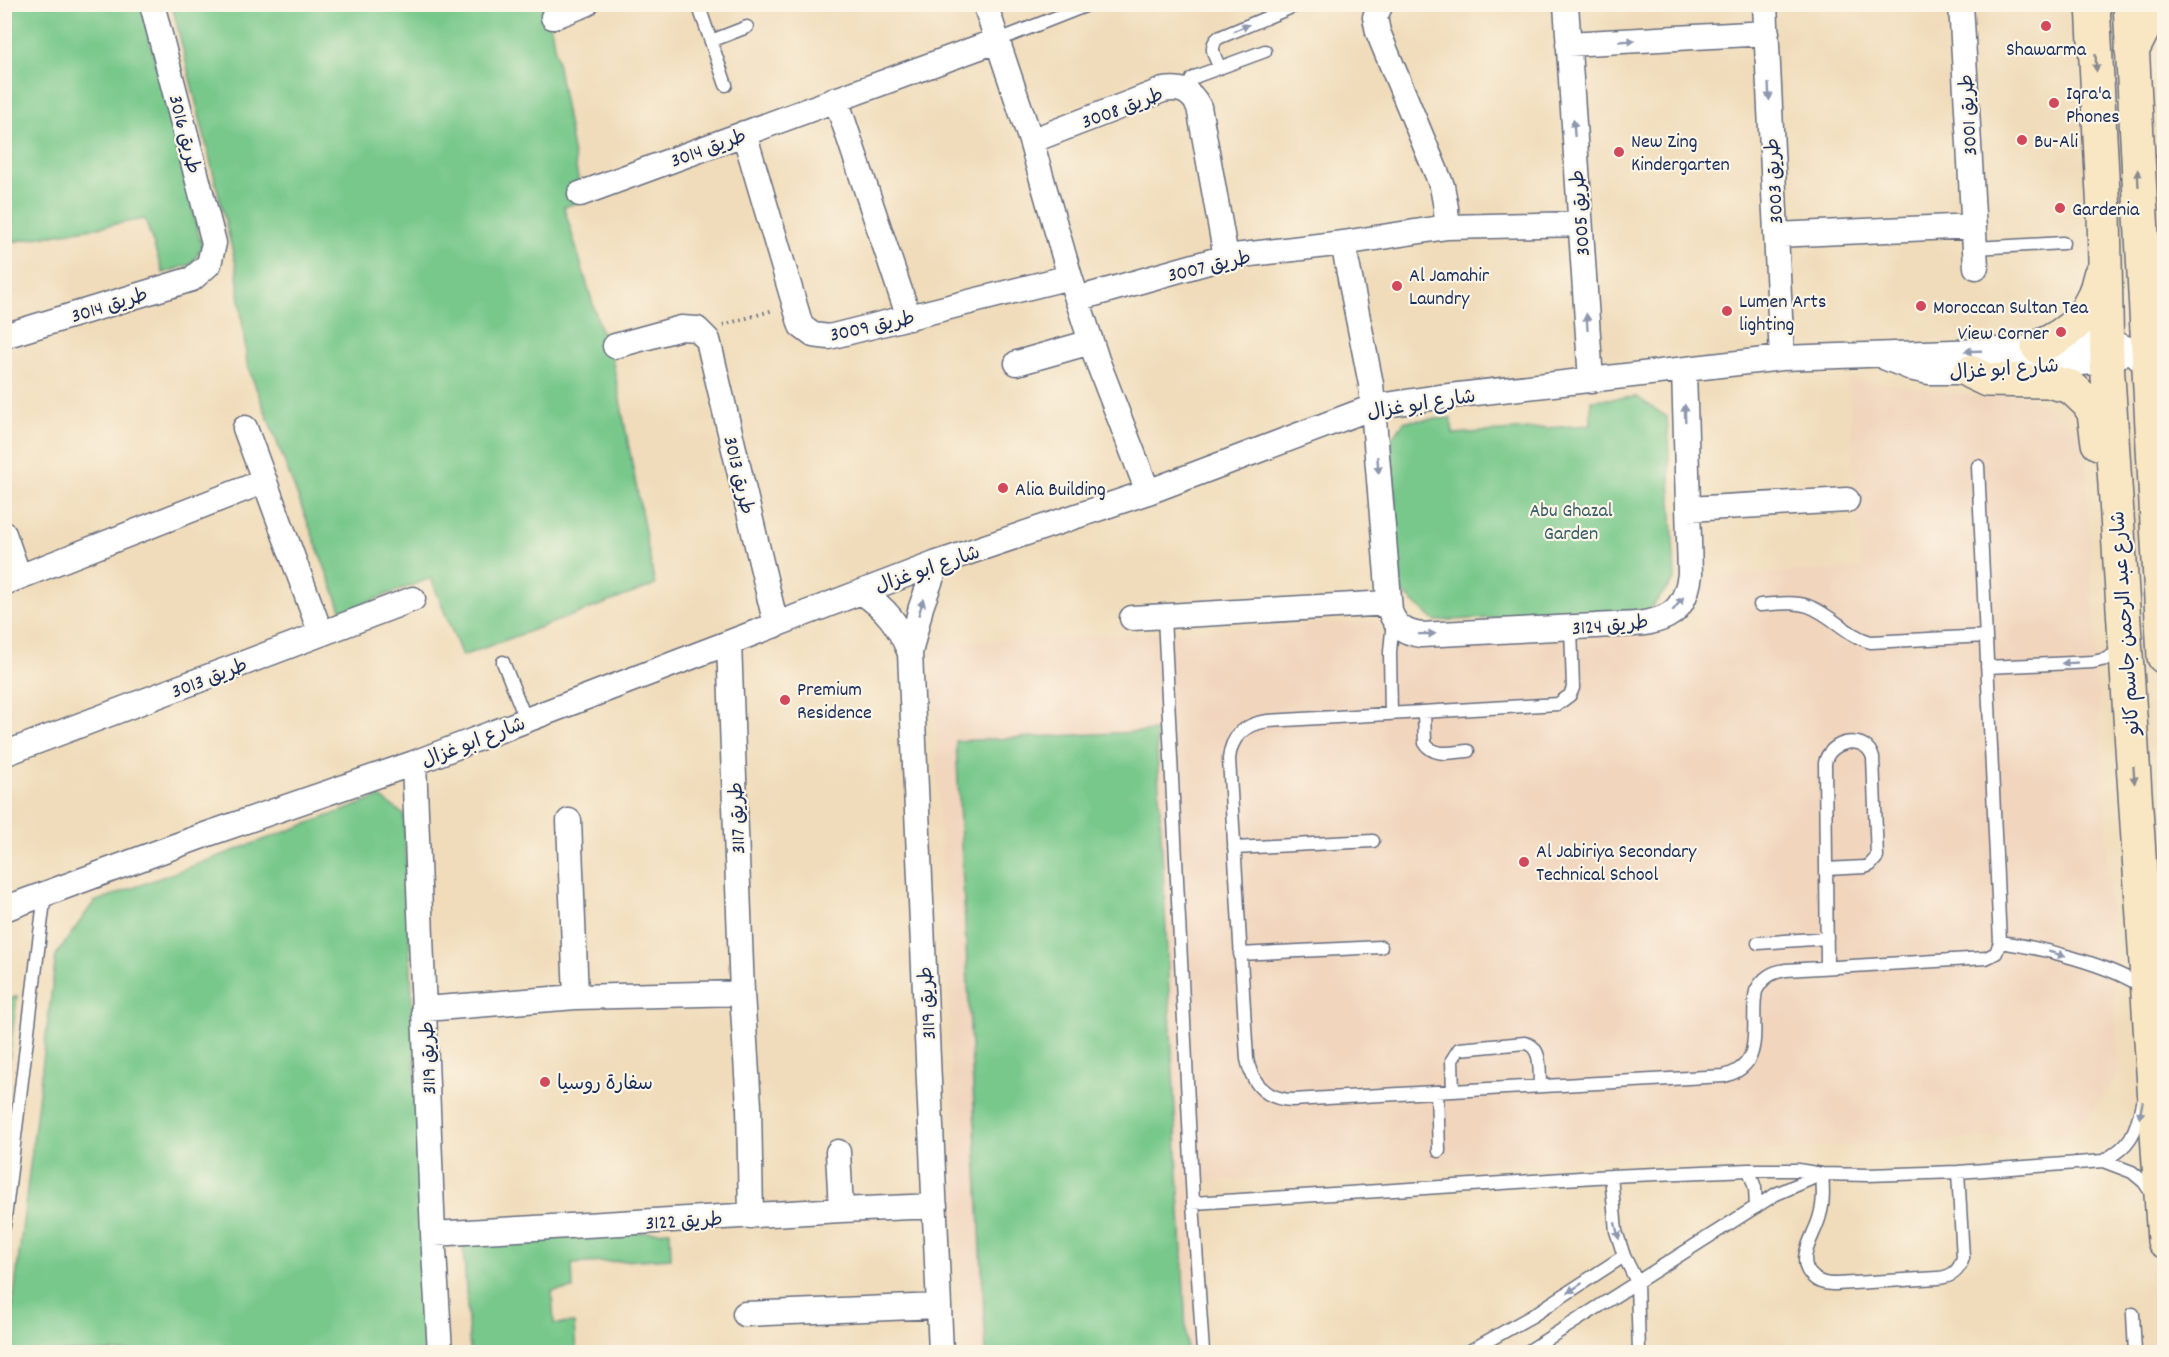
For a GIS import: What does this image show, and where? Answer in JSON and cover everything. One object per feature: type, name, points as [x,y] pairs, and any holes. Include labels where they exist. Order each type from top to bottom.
[{"type":"main road","name":"شارع عبد الرحمن جاسم كانو","points":[[2093,4],[2104,213],[2104,259],[2127,350],[2164,657]]},
{"type":"main road","name":"شارع عبد الرحمن جاسم كانو","points":[[2130,4],[2132,53],[2157,262],[2127,350],[2117,520],[2164,1234]]},
{"type":"main road","points":[[2132,53],[2156,4]]},
{"type":"main road","points":[[2104,213],[2117,241],[2128,251],[2157,262]]},
{"type":"main road","points":[[2038,347],[2067,332],[2088,308],[2096,294],[2104,259]]},
{"type":"main road","points":[[1970,372],[1987,381],[2060,383],[2080,394],[2094,413],[2103,491],[2117,520]]},
{"type":"street","name":"طريق 3016","points":[[152,4],[214,243],[209,264]]},
{"type":"street","points":[[553,17],[586,4]]},
{"type":"street","points":[[985,4],[1031,141],[1091,342],[1148,492]]},
{"type":"street","points":[[1381,4],[1376,17],[1378,32],[1442,186],[1446,208],[1446,227]]},
{"type":"street","name":"طريق 3005","points":[[1566,4],[1591,381]]},
{"type":"street","name":"طريق 3003","points":[[1765,4],[1782,358]]},
{"type":"street","name":"طريق 3001","points":[[1961,4],[1975,247]]},
{"type":"street","points":[[1568,44],[1767,33]]},
{"type":"street","name":"طريق 3014","points":[[580,194],[996,41]]},
{"type":"street","name":"طريق 3008","points":[[1031,141],[1163,90],[1175,88],[1186,91],[1199,107],[1226,257]]},
{"type":"street","points":[[836,99],[909,318]]},
{"type":"street","name":"طريق 3009","points":[[744,134],[801,326],[813,335],[830,337],[909,318],[1074,288]]},
{"type":"street","name":"طريق 3007","points":[[1074,288],[1226,257],[1343,243],[1446,227],[1580,224]]},
{"type":"street","points":[[1776,235],[1975,247]]},
{"type":"street","points":[[1132,618],[1391,611],[1367,357],[1343,243]]},
{"type":"street","name":"طريق 3014","points":[[4,336],[192,279],[209,264]]},
{"type":"street","points":[[615,346],[681,328],[698,330]]},
{"type":"street","name":"طريق 3013","points":[[698,330],[708,340],[776,625]]},
{"type":"street","points":[[1017,363],[1091,342]]},
{"type":"street","name":"شارع ابو غزال","points":[[4,909],[205,835],[414,763],[937,563],[1148,492],[1373,407],[1423,399],[1782,358],[2038,347],[2127,350]]},
{"type":"street","name":"شارع ابو غزال","points":[[1879,355],[1914,369],[1929,372],[1970,372],[2127,350]]},
{"type":"street","name":"طريق 3124","points":[[1391,611],[1405,631],[1421,635],[1651,622],[1669,616],[1680,605],[1688,591],[1684,370]]},
{"type":"street","points":[[245,428],[321,634]]},
{"type":"street","points":[[4,534],[12,580],[265,481]]},
{"type":"street","points":[[1688,509],[1846,500]]},
{"type":"street","points":[[910,653],[921,607],[937,563]]},
{"type":"street","points":[[861,592],[878,603],[892,617],[910,653]]},
{"type":"street","name":"طريق 3013","points":[[4,754],[413,599]]},
{"type":"street","name":"طريق 3117","points":[[729,643],[751,1216]]},
{"type":"street","name":"طريق 3119","points":[[910,653],[940,1353]]},
{"type":"street","name":"طريق 3119","points":[[414,763],[440,1353]]},
{"type":"street","points":[[569,821],[576,997]]},
{"type":"street","points":[[425,1009],[576,997],[742,993]]},
{"type":"street","points":[[838,1152],[841,1210]]},
{"type":"street","name":"طريق 3122","points":[[433,1234],[935,1206]]},
{"type":"street","points":[[745,1314],[938,1306]]},
{"type":"lane","points":[[698,4],[726,85]]},
{"type":"lane","points":[[1220,68],[1212,49],[1218,38],[1299,4]]},
{"type":"lane","name":"طريق 3014","points":[[996,41],[1089,5]]},
{"type":"lane","points":[[711,41],[747,27]]},
{"type":"lane","points":[[1186,91],[1192,79],[1265,51]]},
{"type":"lane","points":[[1975,247],[2063,243]]},
{"type":"lane","points":[[1571,627],[1574,681],[1570,695],[1558,704],[1268,721],[1251,724],[1233,742],[1229,759],[1247,1059],[1254,1080],[1267,1094],[1275,1098],[1292,1100],[1724,1076],[1732,1074],[1745,1064],[1753,1051],[1754,998],[1760,984],[1771,973],[1986,958],[1996,953],[2000,942],[1978,466]]},
{"type":"lane","points":[[1760,604],[1791,603],[1809,607],[1857,637],[1871,642],[1986,636]]},
{"type":"lane","points":[[1391,611],[1391,714]]},
{"type":"lane","points":[[1164,616],[1193,1203],[1203,1353]]},
{"type":"lane","points":[[1987,667],[2093,662],[2106,659],[2126,649]]},
{"type":"lane","points":[[503,662],[526,720]]},
{"type":"lane","points":[[1424,712],[1425,743],[1431,751],[1441,753],[1468,751]]},
{"type":"lane","points":[[1826,869],[1865,867],[1870,865],[1877,856],[1873,758],[1868,747],[1862,744],[1835,746],[1826,756],[1826,869],[1827,968]]},
{"type":"lane","points":[[1234,848],[1373,841]]},
{"type":"lane","points":[[4,1226],[45,893]]},
{"type":"lane","points":[[1758,943],[1827,938]]},
{"type":"lane","points":[[2000,942],[2062,955],[2121,976],[2148,991]]},
{"type":"lane","points":[[1240,954],[1381,947]]},
{"type":"lane","points":[[1453,1091],[1452,1060],[1458,1049],[1525,1043],[1534,1046],[1538,1053],[1540,1086]]},
{"type":"lane","points":[[1193,1203],[1611,1176],[1749,1170],[1798,1170],[1822,1174],[1868,1176],[2103,1161],[2122,1151],[2133,1136],[2139,1122],[2152,1053]]},
{"type":"lane","points":[[1437,1092],[1439,1151]]},
{"type":"lane","points":[[2103,1161],[2132,1172],[2144,1182],[2153,1197],[2164,1234]]},
{"type":"lane","points":[[1749,1170],[1755,1188],[1756,1207]]},
{"type":"lane","points":[[1822,1174],[1821,1212],[1804,1261],[1807,1271],[1815,1280],[1825,1284],[1836,1284],[1945,1277],[1957,1270],[1963,1257],[1958,1172]]},
{"type":"lane","points":[[1527,1353],[1776,1194],[1822,1174]]},
{"type":"lane","points":[[1611,1176],[1614,1219],[1624,1256],[1637,1282],[1639,1353]]},
{"type":"lane","points":[[1468,1353],[1532,1316],[1624,1256]]},
{"type":"lane","points":[[2133,1314],[2135,1353]]},
{"type":"path","points":[[698,330],[795,304]]},
{"type":"shaded area","name":"Al Jabiriya Secondary Technical School","points":[[1848,379],[1986,397],[2027,394],[2084,437],[2119,1075],[2074,1133],[1190,1182],[1199,1352],[963,1352],[932,644],[1380,621],[1382,650],[1705,629],[1703,577],[1861,568]]},
{"type":"green space","points":[[5,5],[141,5],[202,247],[192,264],[163,273],[145,219],[5,243]]},
{"type":"green space","points":[[172,5],[547,5],[582,201],[564,207],[606,348],[610,347],[655,585],[462,656],[431,578],[342,612],[247,364],[236,265]]},
{"type":"green space","name":"Abu Ghazal Garden","points":[[1637,397],[1667,417],[1675,579],[1649,610],[1435,621],[1401,591],[1391,438],[1405,421],[1451,418],[1453,434],[1591,425],[1591,400]]},
{"type":"green space","points":[[1156,731],[1187,1352],[986,1352],[956,741]]},
{"type":"green space","points":[[380,797],[404,815],[428,1352],[7,1352],[56,955],[94,902]]},
{"type":"green space","points":[[17,996],[5,1094],[5,1002]]},
{"type":"green space","points":[[670,1231],[671,1258],[572,1264],[573,1289],[552,1291],[554,1324],[574,1323],[576,1352],[470,1352],[463,1243]]},
{"type":"place","name":"Shawarma","points":[[2046,26]]},
{"type":"place","name":"Iqra'a Phones","points":[[2054,103]]},
{"type":"place","name":"Bu-Ali","points":[[2022,140]]},
{"type":"place","name":"New Zing Kindergarten","points":[[1619,152]]},
{"type":"place","name":"Gardenia","points":[[2060,208]]},
{"type":"place","name":"Al Jamahir Laundry","points":[[1397,286]]},
{"type":"place","name":"Moroccan Sultan Tea","points":[[1921,306]]},
{"type":"place","name":"Lumen Arts lighting","points":[[1727,311]]},
{"type":"place","name":"View Corner","points":[[2061,332]]},
{"type":"place","name":"Alia Building","points":[[1003,488]]},
{"type":"place","name":"Premium Residence","points":[[785,700]]},
{"type":"place","name":"Al Jabiriya Secondary Technical School","points":[[1524,862]]},
{"type":"place","name":"سفارة روسيا","points":[[545,1082]]}]
